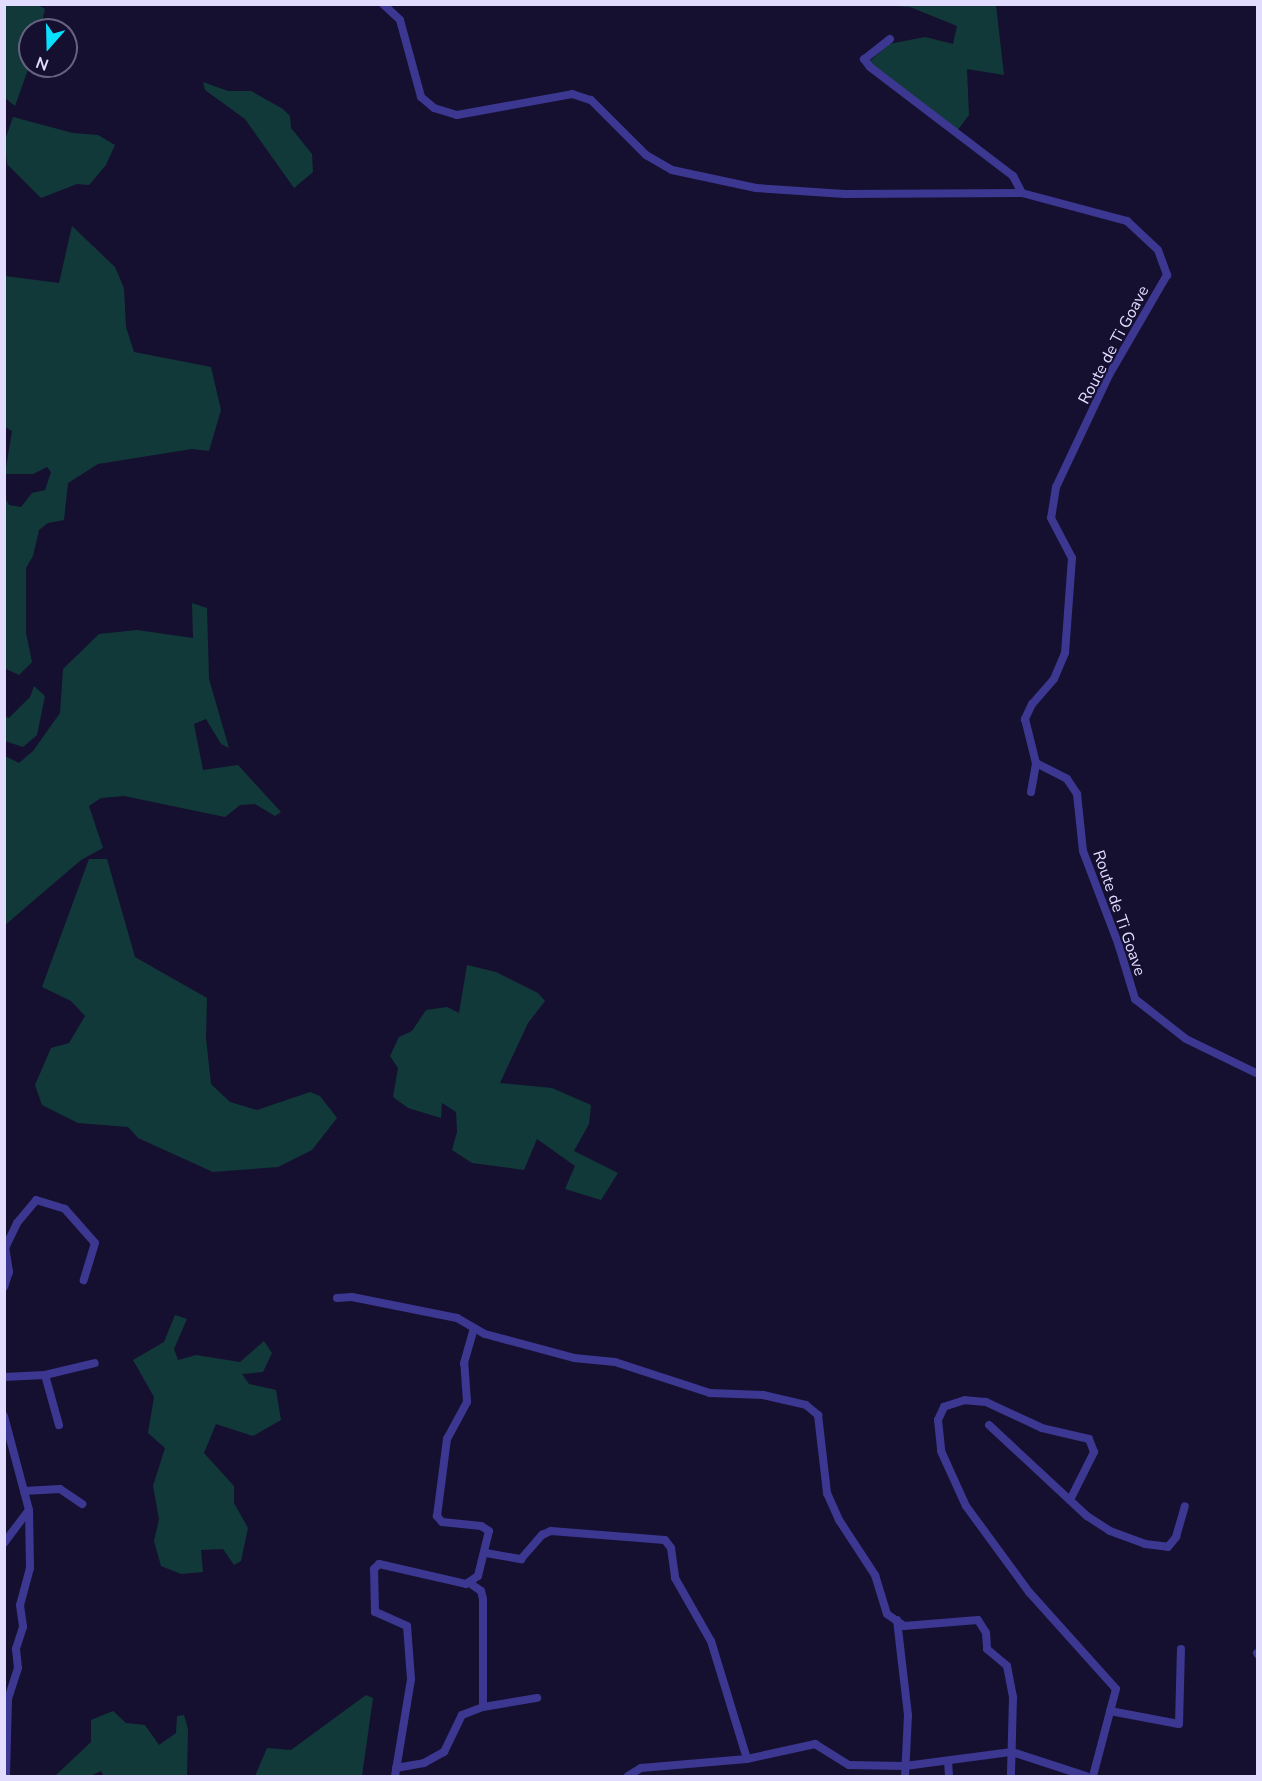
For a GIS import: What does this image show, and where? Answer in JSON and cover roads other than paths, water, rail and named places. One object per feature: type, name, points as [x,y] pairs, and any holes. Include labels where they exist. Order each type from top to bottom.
[{"type":"street","name":"Route de Ti Goave","points":[[383,4],[400,20],[421,98],[434,108],[457,115],[572,94],[591,100],[646,155],[682,172],[756,188],[834,193],[1022,193],[1127,221],[1158,250],[1167,276],[1109,375],[1056,488],[1051,518],[1072,558],[1065,653],[1054,679],[1032,704],[1025,719],[1036,763],[1067,779],[1077,794],[1082,813],[1083,851],[1118,943],[1135,999],[1186,1039],[1257,1074]]},
{"type":"street","points":[[890,39],[864,59],[870,67],[1013,176],[1022,193]]},
{"type":"street","points":[[1031,792],[1036,763]]},
{"type":"street","points":[[4,1287],[9,1272],[4,1248],[30,1204],[36,1200],[65,1209],[95,1243],[94,1256],[84,1280]]},
{"type":"street","points":[[337,1298],[352,1297],[457,1318],[485,1334],[574,1358],[615,1362],[710,1393],[763,1395],[806,1405],[818,1415],[827,1493],[835,1511],[875,1575],[887,1614],[904,1626],[978,1620],[986,1633],[987,1649],[1007,1666],[1013,1697],[1011,1776]]},
{"type":"street","points":[[471,1584],[478,1576],[486,1553],[490,1536],[486,1528],[442,1522],[437,1516],[447,1438],[467,1402],[465,1350],[474,1328]]},
{"type":"street","points":[[4,1377],[45,1375],[94,1363]]},
{"type":"street","points":[[45,1375],[59,1425]]},
{"type":"street","points":[[1070,1500],[1094,1452],[1089,1439],[1042,1428],[986,1402],[965,1400],[944,1407],[938,1430],[952,1481],[1029,1592],[1106,1673],[1116,1689],[1101,1736],[1093,1776]]},
{"type":"street","points":[[4,1416],[29,1510],[30,1568],[20,1605],[23,1627],[16,1649],[18,1668],[8,1698],[6,1776]]},
{"type":"street","points":[[989,1425],[1070,1500],[1110,1531],[1163,1547],[1173,1544],[1185,1506]]},
{"type":"street","points":[[24,1491],[60,1489],[82,1504]]},
{"type":"street","points":[[4,1544],[29,1510]]},
{"type":"street","points":[[486,1553],[521,1559],[542,1535],[551,1531],[665,1540],[671,1548],[675,1578],[711,1641],[747,1759]]},
{"type":"street","points":[[483,1707],[483,1599],[481,1591],[471,1584],[379,1564],[375,1566],[375,1612],[407,1626],[411,1679],[396,1772],[424,1763],[444,1752],[458,1719],[483,1707],[537,1698]]},
{"type":"street","points":[[897,1620],[908,1715],[904,1776]]},
{"type":"street","points":[[1110,1711],[1179,1724],[1181,1649]]},
{"type":"street","points":[[628,1776],[640,1768],[747,1759],[815,1744],[849,1765],[906,1766],[948,1761],[990,1752],[1012,1752],[1086,1776]]},
{"type":"street","points":[[948,1761],[949,1776]]}]
